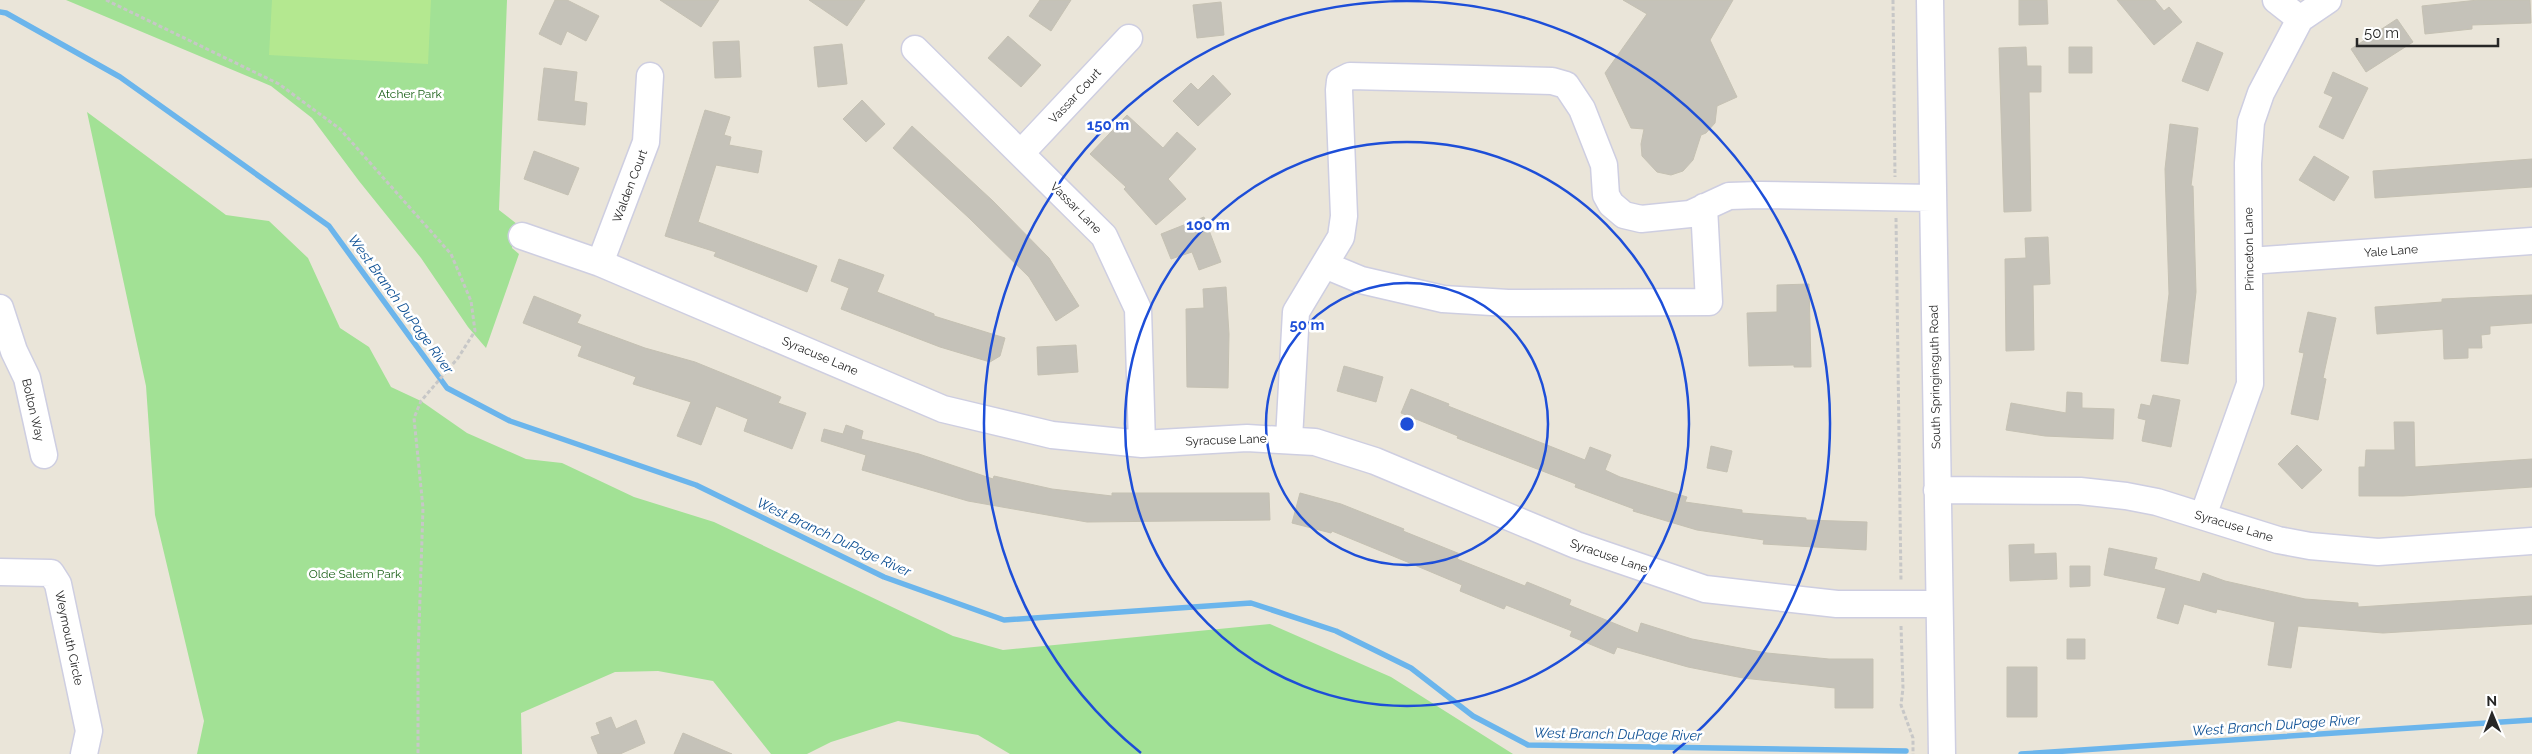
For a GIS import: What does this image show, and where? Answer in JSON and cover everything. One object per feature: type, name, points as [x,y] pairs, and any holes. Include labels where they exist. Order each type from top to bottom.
[{"type":"street","name":"South Springinsguth Road","points":[[1930,0],[1942,754]]},
{"type":"street","points":[[2276,0],[2300,19]]},
{"type":"street","name":"Princeton Lane","points":[[2203,516],[2250,384],[2248,148],[2250,122],[2261,93],[2300,19],[2328,0]]},
{"type":"street","name":"Vassar Court","points":[[1021,153],[1128,38]]},
{"type":"street","name":"Vassar Lane","points":[[915,49],[1104,236],[1138,309],[1142,444]]},
{"type":"street","name":"Walden Court","points":[[600,263],[646,142],[650,76]]},
{"type":"street","points":[[1289,439],[1296,312],[1341,237],[1344,216],[1339,90],[1340,82],[1350,76],[1552,81],[1566,85],[1582,109],[1604,165],[1606,195],[1611,204],[1624,215],[1641,219],[1690,214],[1729,196],[1932,198]]},
{"type":"street","points":[[1325,265],[1361,280],[1443,299],[1508,303],[1708,302],[1704,207]]},
{"type":"street","name":"Syracuse Lane","points":[[522,236],[600,263],[943,409],[1052,435],[1142,444],[1247,438],[1315,442],[1345,450],[1576,545],[1705,589],[1795,601],[1901,605],[1939,604]]},
{"type":"street","name":"Yale Lane","points":[[2249,261],[2532,241]]},
{"type":"street","name":"Bolton Way","points":[[0,308],[7,352],[27,378],[44,455]]},
{"type":"street","name":"Syracuse Lane","points":[[1937,490],[2080,491],[2156,502],[2278,540],[2310,546],[2378,552],[2532,541]]},
{"type":"street","name":"Weymouth Circle","points":[[0,572],[51,572],[58,584],[89,731],[84,754]]},
{"type":"path","points":[[106,0],[279,84],[340,129],[451,254],[471,301],[475,331],[458,358],[421,401],[414,418],[423,508],[418,657],[418,754]]},
{"type":"path","points":[[1893,0],[1901,605],[1904,688],[1901,705],[1913,738],[1914,754]]},
{"type":"green space","name":"Atcher Park","points":[[66,0],[507,0],[499,210],[517,224],[512,248],[519,254],[486,348],[468,327],[421,258],[359,181],[312,118],[271,86]]},
{"type":"green space","points":[[272,0],[431,0],[428,64],[269,55]]},
{"type":"green space","name":"Olde Salem Park","points":[[87,112],[226,215],[269,221],[308,258],[340,328],[369,347],[391,387],[421,401],[467,433],[526,459],[562,463],[634,497],[714,522],[953,636],[1003,650],[1270,624],[1391,677],[1513,754],[1010,754],[978,735],[898,721],[831,742],[807,754],[771,754],[713,681],[658,671],[615,672],[521,713],[522,754],[197,754],[204,721],[155,515],[146,386]]},
{"type":"building","points":[[555,0],[567,0],[599,16],[586,41],[567,31],[561,45],[539,34]]},
{"type":"building","points":[[660,0],[719,0],[701,27]]},
{"type":"building","points":[[809,0],[865,0],[847,26]]},
{"type":"building","points":[[1040,0],[1071,0],[1051,31],[1029,16]]},
{"type":"building","points":[[1623,0],[1733,0],[1710,40],[1737,97],[1717,106],[1715,123],[1706,133],[1701,135],[1693,160],[1683,171],[1671,175],[1657,172],[1642,156],[1641,144],[1644,129],[1631,128],[1605,73],[1647,14]]},
{"type":"building","points":[[2019,0],[2047,0],[2048,24],[2019,25]]},
{"type":"building","points":[[2117,0],[2155,0],[2164,11],[2169,7],[2182,22],[2154,45]]},
{"type":"building","points":[[2478,0],[2530,0],[2531,23],[2472,25],[2472,29],[2425,34],[2422,6]]},
{"type":"building","points":[[1221,2],[1224,35],[1197,38],[1193,5]]},
{"type":"building","points":[[2397,19],[2413,42],[2366,72],[2351,49]]},
{"type":"building","points":[[1008,36],[1041,65],[1021,87],[988,58]]},
{"type":"building","points":[[739,41],[741,77],[715,78],[713,42]]},
{"type":"building","points":[[2197,42],[2223,53],[2208,91],[2182,81]]},
{"type":"building","points":[[842,44],[847,84],[818,87],[814,47]]},
{"type":"building","points":[[2026,47],[2027,66],[2041,66],[2041,92],[2029,92],[2031,211],[2004,212],[1999,48]]},
{"type":"building","points":[[2069,47],[2092,47],[2092,73],[2069,73]]},
{"type":"building","points":[[544,68],[577,72],[574,101],[587,103],[585,125],[538,120]]},
{"type":"building","points":[[2333,72],[2368,88],[2343,139],[2319,127],[2333,97],[2324,93]]},
{"type":"building","points":[[1213,75],[1231,94],[1198,126],[1173,101],[1191,83],[1198,90]]},
{"type":"building","points":[[862,100],[885,124],[866,142],[843,119]]},
{"type":"building","points":[[705,110],[730,117],[724,135],[731,137],[729,145],[762,151],[758,173],[716,165],[698,222],[817,266],[807,292],[714,256],[716,252],[665,236]]},
{"type":"building","points":[[1127,115],[1163,148],[1177,132],[1196,149],[1168,179],[1186,199],[1156,225],[1124,189],[1126,187],[1090,154]]},
{"type":"building","points":[[2170,124],[2198,128],[2191,186],[2193,186],[2196,292],[2188,364],[2161,361],[2169,294],[2165,169]]},
{"type":"building","points":[[912,126],[993,201],[1049,258],[1079,306],[1056,321],[1029,277],[969,218],[893,148]]},
{"type":"building","points":[[534,151],[579,168],[568,195],[524,179]]},
{"type":"building","points":[[2314,156],[2349,177],[2334,201],[2299,180]]},
{"type":"building","points":[[2532,159],[2532,187],[2375,198],[2373,171]]},
{"type":"building","points":[[1204,217],[1221,262],[1199,270],[1192,252],[1171,259],[1161,234]]},
{"type":"building","points":[[2048,237],[2050,284],[2033,285],[2034,350],[2006,351],[2005,259],[2026,258],[2025,238]]},
{"type":"building","points":[[839,259],[884,275],[877,292],[934,314],[934,316],[1005,338],[1000,356],[990,362],[940,347],[841,309],[849,288],[831,281]]},
{"type":"building","points":[[1809,284],[1811,367],[1794,367],[1794,365],[1749,366],[1747,313],[1777,312],[1777,285]]},
{"type":"building","points":[[1226,287],[1229,334],[1228,388],[1187,387],[1186,309],[1204,308],[1203,289]]},
{"type":"building","points":[[2532,295],[2532,323],[2490,326],[2490,334],[2481,335],[2482,348],[2468,348],[2468,358],[2444,359],[2443,329],[2377,334],[2375,307],[2442,302],[2442,299]]},
{"type":"building","points":[[534,296],[581,315],[577,323],[645,348],[695,362],[781,397],[778,403],[806,413],[792,449],[744,431],[748,419],[716,406],[701,445],[677,436],[691,402],[633,384],[636,377],[578,356],[582,346],[523,323]]},
{"type":"building","points":[[2308,312],[2336,318],[2323,378],[2326,379],[2318,420],[2291,414],[2304,353],[2299,352]]},
{"type":"building","points":[[1076,345],[1078,372],[1038,375],[1037,347]]},
{"type":"building","points":[[1344,366],[1383,377],[1376,402],[1337,391]]},
{"type":"building","points":[[1411,389],[1449,404],[1448,406],[1585,460],[1590,447],[1611,455],[1605,470],[1620,477],[1687,497],[1685,502],[1742,510],[1742,513],[1806,518],[1806,520],[1867,522],[1866,550],[1763,544],[1764,540],[1697,530],[1633,511],[1634,509],[1575,487],[1576,484],[1457,438],[1458,436],[1401,413]]},
{"type":"building","points":[[2067,392],[2082,393],[2082,408],[2114,409],[2113,439],[2045,436],[2006,430],[2011,403],[2066,413]]},
{"type":"building","points":[[2153,395],[2180,400],[2171,447],[2142,441],[2146,420],[2138,418],[2141,404],[2150,406]]},
{"type":"building","points":[[2394,422],[2414,422],[2415,467],[2532,459],[2532,487],[2403,496],[2359,496],[2359,467],[2365,467],[2366,450],[2395,450]]},
{"type":"building","points":[[846,425],[863,431],[861,439],[919,454],[993,479],[994,476],[1052,489],[1112,496],[1112,493],[1269,493],[1270,520],[1087,522],[968,501],[862,470],[866,455],[821,441],[824,429],[843,434]]},
{"type":"building","points":[[2297,445],[2322,470],[2302,489],[2278,464]]},
{"type":"building","points":[[1711,446],[1732,451],[1727,472],[1707,468]]},
{"type":"building","points":[[1300,493],[1341,504],[1404,529],[1403,531],[1460,554],[1457,559],[1525,586],[1527,582],[1571,600],[1569,605],[1638,633],[1641,623],[1692,639],[1767,653],[1829,659],[1873,659],[1873,708],[1835,708],[1835,688],[1743,678],[1688,667],[1617,647],[1614,654],[1570,636],[1572,631],[1506,605],[1504,609],[1460,591],[1462,585],[1332,531],[1331,533],[1292,523]]},
{"type":"building","points":[[2034,544],[2034,554],[2056,553],[2057,579],[2010,581],[2009,545]]},
{"type":"building","points":[[2109,548],[2157,558],[2154,569],[2200,582],[2203,573],[2225,581],[2305,599],[2358,603],[2358,607],[2532,596],[2532,624],[2383,633],[2298,626],[2291,668],[2268,665],[2275,622],[2217,609],[2216,613],[2184,604],[2178,624],[2157,618],[2166,588],[2104,575]]},
{"type":"building","points":[[2070,566],[2090,566],[2090,586],[2070,587]]},
{"type":"building","points":[[2067,639],[2085,639],[2085,659],[2067,659]]},
{"type":"building","points":[[2007,667],[2037,667],[2037,717],[2007,717]]},
{"type":"building","points":[[611,717],[616,729],[636,720],[645,743],[620,754],[598,754],[591,737],[600,734],[596,723]]},
{"type":"building","points":[[683,733],[732,754],[674,754]]},
{"type":"waterway","name":"West Branch DuPage River","points":[[0,12],[6,13],[120,77],[329,226],[447,388],[510,421],[696,485],[884,577],[1004,620],[1251,603],[1336,631],[1411,668],[1473,716],[1528,745],[1906,751]]},
{"type":"waterway","name":"West Branch DuPage River","points":[[2021,754],[2532,720]]}]
